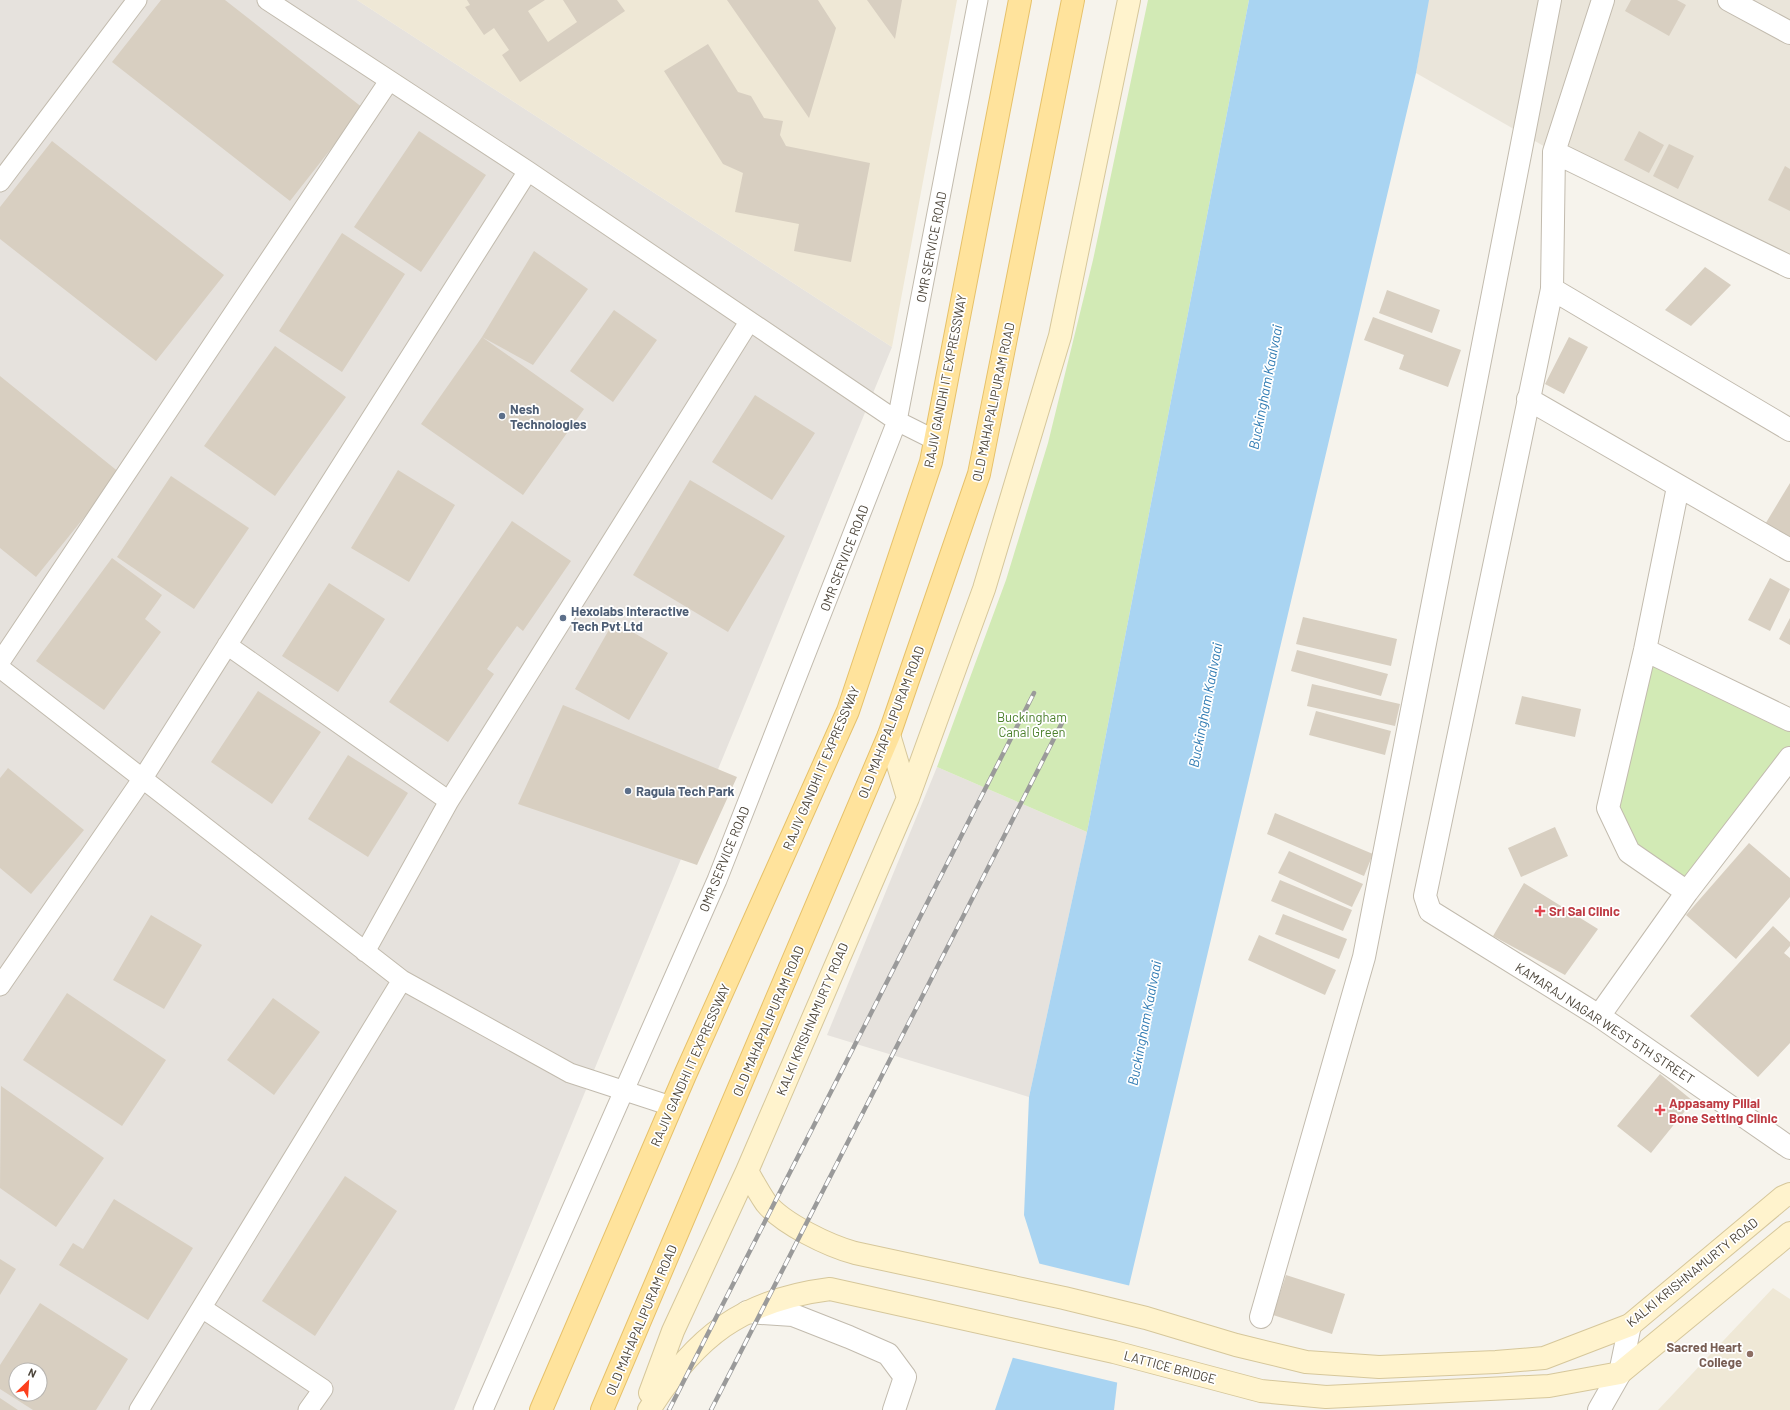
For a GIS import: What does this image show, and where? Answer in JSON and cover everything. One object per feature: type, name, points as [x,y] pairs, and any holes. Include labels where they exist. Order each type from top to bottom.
[{"type":"main road","name":"RAJIV GANDHI IT EXPRESSWAY","points":[[541,1410],[671,1106],[848,711],[931,462],[1020,0]]},
{"type":"main road","name":"OLD MAHAPALIPURAM ROAD","points":[[602,1410],[889,735],[979,474],[1073,0]]},
{"type":"main road","name":"KALKI KRISHNAMURTY ROAD","points":[[644,1410],[674,1331],[747,1171],[908,798],[984,589],[1060,336],[1129,0]]},
{"type":"main road","points":[[889,735],[908,798]]},
{"type":"main road","name":"KALKI KRISHNAMURTY ROAD","points":[[747,1171],[767,1204],[790,1222],[832,1246],[855,1253],[1132,1314],[1243,1346],[1306,1362],[1379,1367],[1496,1362],[1544,1358],[1630,1326],[1783,1197],[1790,1194]]},
{"type":"main road","points":[[1620,1373],[1790,1233]]},
{"type":"main road","name":"LATTICE BRIDGE","points":[[747,1312],[771,1302],[808,1292],[830,1289],[846,1291],[1114,1352],[1261,1391],[1326,1397],[1549,1386],[1620,1373]]},
{"type":"main road","points":[[649,1410],[673,1374],[696,1348],[726,1324],[747,1312]]},
{"type":"street","points":[[1261,1318],[1364,957],[1550,0]]},
{"type":"street","points":[[1603,0],[1554,152],[1552,289],[1528,399],[1678,487],[1790,550]]},
{"type":"street","points":[[1729,0],[1790,33]]},
{"type":"street","points":[[1554,152],[1790,267]]},
{"type":"street","points":[[1552,289],[1790,430]]},
{"type":"street","name":"KAMARAJ NAGAR WEST 5TH STREET","points":[[1528,399],[1425,896],[1430,911],[1599,1016],[1790,1148]]},
{"type":"street","points":[[1678,487],[1645,650],[1608,808],[1629,852],[1687,892]]},
{"type":"street","points":[[1645,650],[1790,720]]},
{"type":"street","points":[[1599,1016],[1687,892],[1790,758]]},
{"type":"street","points":[[747,1312],[793,1315],[888,1354],[905,1377],[894,1410]]},
{"type":"street","points":[[1599,1410],[1620,1373],[1630,1326]]},
{"type":"lane","points":[[0,182],[137,0]]},
{"type":"lane","points":[[267,0],[528,171],[897,421],[935,440]]},
{"type":"lane","name":"OMR SERVICE ROAD","points":[[483,1410],[717,880],[897,421],[978,0]]},
{"type":"lane","points":[[0,662],[389,81]]},
{"type":"lane","points":[[0,986],[143,778],[528,171]]},
{"type":"lane","points":[[365,952],[449,801],[749,322]]},
{"type":"lane","points":[[227,645],[449,801]]},
{"type":"lane","points":[[0,668],[402,980],[570,1073],[671,1106]]},
{"type":"lane","points":[[139,1410],[402,980]]},
{"type":"lane","points":[[202,1308],[323,1389],[308,1410]]},
{"type":"shaded area","points":[[0,0],[357,0],[892,347],[454,1410],[0,1410]]},
{"type":"shaded area","points":[[357,0],[957,0],[892,347]]},
{"type":"shaded area","points":[[1428,0],[1790,0],[1790,273],[1554,152],[1416,73]]},
{"type":"shaded area","points":[[937,767],[1087,832],[1029,1097],[827,1035]]},
{"type":"shaded area","name":"Sacred Heart College","points":[[1773,1288],[1790,1299],[1790,1410],[1658,1410]]},
{"type":"green space","name":"Buckingham Canal Green","points":[[1148,0],[1249,0],[1087,832],[937,767],[1006,580],[1048,443],[1093,260]]},
{"type":"green space","points":[[1652,663],[1790,730],[1790,754],[1685,890],[1631,849],[1614,807]]},
{"type":"water","name":"Buckingham Kaalvaai","points":[[1249,0],[1429,0],[1416,73],[1128,1290],[1114,1410],[995,1410],[1042,1272],[1024,1215],[1029,1097],[1087,832]]},
{"type":"pier","points":[[1037,1263],[1131,1286],[1119,1383],[1010,1357],[1040,1272]]},
{"type":"building","points":[[161,0],[225,0],[363,108],[290,201],[112,62]]},
{"type":"building","points":[[467,0],[545,0],[528,11],[548,42],[577,22],[563,0],[617,0],[625,11],[520,82],[502,55],[509,50],[494,28],[484,35],[465,7],[470,5]]},
{"type":"building","points":[[727,0],[818,0],[836,28],[809,118]]},
{"type":"building","points":[[867,0],[902,0],[895,39]]},
{"type":"building","points":[[1631,0],[1677,0],[1686,5],[1669,36],[1625,11]]},
{"type":"building","points":[[708,44],[738,92],[751,96],[764,118],[783,121],[780,135],[786,146],[870,163],[851,262],[794,251],[799,224],[735,212],[743,173],[723,164],[664,71]]},
{"type":"building","points":[[419,131],[486,175],[421,272],[354,227]]},
{"type":"building","points":[[1639,131],[1664,145],[1649,173],[1624,160]]},
{"type":"building","points":[[52,141],[224,275],[156,361],[0,239],[0,207]]},
{"type":"building","points":[[1669,144],[1694,156],[1678,189],[1653,176]]},
{"type":"building","points":[[1785,166],[1790,169],[1790,211],[1768,200]]},
{"type":"building","points":[[342,233],[405,274],[342,372],[279,331]]},
{"type":"building","points":[[534,251],[588,289],[533,365],[482,337]]},
{"type":"building","points":[[1705,267],[1731,285],[1691,326],[1665,310]]},
{"type":"building","points":[[1387,290],[1440,310],[1432,333],[1379,313]]},
{"type":"building","points":[[614,310],[657,340],[613,402],[570,371]]},
{"type":"building","points":[[1373,317],[1461,350],[1448,387],[1399,369],[1404,355],[1364,340]]},
{"type":"building","name":"Nesh Technologies","points":[[482,337],[584,409],[523,495],[421,424]]},
{"type":"building","points":[[1569,337],[1588,347],[1564,394],[1545,384]]},
{"type":"building","points":[[275,346],[346,397],[275,496],[204,446]]},
{"type":"building","points":[[0,376],[120,473],[36,577],[0,548]]},
{"type":"building","points":[[755,395],[815,433],[772,500],[712,462]]},
{"type":"building","points":[[398,470],[455,505],[409,582],[351,548]]},
{"type":"building","points":[[171,476],[249,528],[194,609],[117,557]]},
{"type":"building","points":[[690,480],[785,536],[728,632],[633,575]]},
{"type":"building","points":[[1790,483],[1790,549],[1761,531]]},
{"type":"building","points":[[512,521],[571,561],[523,631],[517,626],[487,669],[494,674],[448,742],[389,702]]},
{"type":"building","points":[[112,558],[162,595],[145,619],[161,632],[104,710],[36,661]]},
{"type":"building","points":[[1770,578],[1790,589],[1770,631],[1748,620]]},
{"type":"building","points":[[329,583],[385,619],[338,692],[282,656]]},
{"type":"building","points":[[1303,617],[1397,639],[1391,666],[1296,644]]},
{"type":"building","points":[[1790,618],[1790,645],[1779,639]]},
{"type":"building","points":[[614,621],[668,653],[629,720],[575,689]]},
{"type":"building","points":[[1297,650],[1388,674],[1381,696],[1291,671]]},
{"type":"building","points":[[1312,684],[1400,704],[1395,726],[1307,706]]},
{"type":"building","points":[[258,691],[321,732],[272,804],[211,762]]},
{"type":"building","points":[[1522,696],[1581,709],[1575,737],[1515,724]]},
{"type":"building","name":"Ragula Tech Park","points":[[563,705],[737,777],[697,865],[518,804]]},
{"type":"building","points":[[1316,711],[1391,731],[1385,755],[1309,735]]},
{"type":"building","points":[[348,755],[408,793],[368,857],[308,819]]},
{"type":"building","points":[[8,768],[84,830],[31,894],[0,868],[0,778]]},
{"type":"building","points":[[1275,813],[1373,854],[1364,876],[1267,834]]},
{"type":"building","points":[[1555,827],[1568,856],[1521,877],[1508,848]]},
{"type":"building","points":[[1749,843],[1790,878],[1790,897],[1736,959],[1686,915]]},
{"type":"building","points":[[1289,851],[1363,884],[1352,907],[1278,873]]},
{"type":"building","points":[[1280,880],[1352,910],[1343,931],[1271,901]]},
{"type":"building","points":[[1524,883],[1598,929],[1565,975],[1493,936]]},
{"type":"building","points":[[1283,914],[1347,939],[1339,959],[1275,934]]},
{"type":"building","points":[[151,915],[202,945],[164,1009],[113,980]]},
{"type":"building","points":[[1773,926],[1790,942],[1790,946],[1784,953],[1790,958],[1790,1043],[1758,1077],[1690,1016]]},
{"type":"building","points":[[1259,935],[1336,970],[1325,995],[1248,960]]},
{"type":"building","points":[[67,993],[166,1060],[122,1126],[23,1060]]},
{"type":"building","points":[[273,998],[320,1032],[274,1095],[227,1060]]},
{"type":"building","points":[[1660,1074],[1693,1101],[1651,1153],[1617,1126]]},
{"type":"building","points":[[1,1086],[104,1158],[56,1227],[0,1188]]},
{"type":"building","points":[[345,1176],[397,1211],[315,1336],[262,1301]]},
{"type":"building","points":[[114,1199],[193,1248],[148,1320],[59,1265],[73,1243],[83,1249]]},
{"type":"building","points":[[0,1259],[16,1269],[0,1295]]},
{"type":"building","points":[[1286,1275],[1345,1294],[1332,1334],[1273,1315]]},
{"type":"building","points":[[40,1303],[128,1359],[96,1410],[33,1410],[20,1402],[48,1402],[48,1362],[8,1362],[8,1394],[0,1389],[0,1365]]},
{"type":"building","points":[[0,1398],[18,1410],[0,1410]]},
{"type":"railway","points":[[669,1410],[1034,693]]},
{"type":"railway","points":[[711,1410],[1065,717]]},
{"type":"place","name":"Nesh Technologies","points":[[502,416]]},
{"type":"place","name":"Hexolabs Interactive Tech Pvt Ltd","points":[[563,618]]},
{"type":"place","name":"Ragula Tech Park","points":[[628,791]]},
{"type":"place","name":"Sri Sai Clinic","points":[[1540,911]]},
{"type":"place","name":"Appasamy Pillai Bone Setting Clinic","points":[[1660,1110]]},
{"type":"place","name":"Sacred Heart College","points":[[1750,1354]]}]
